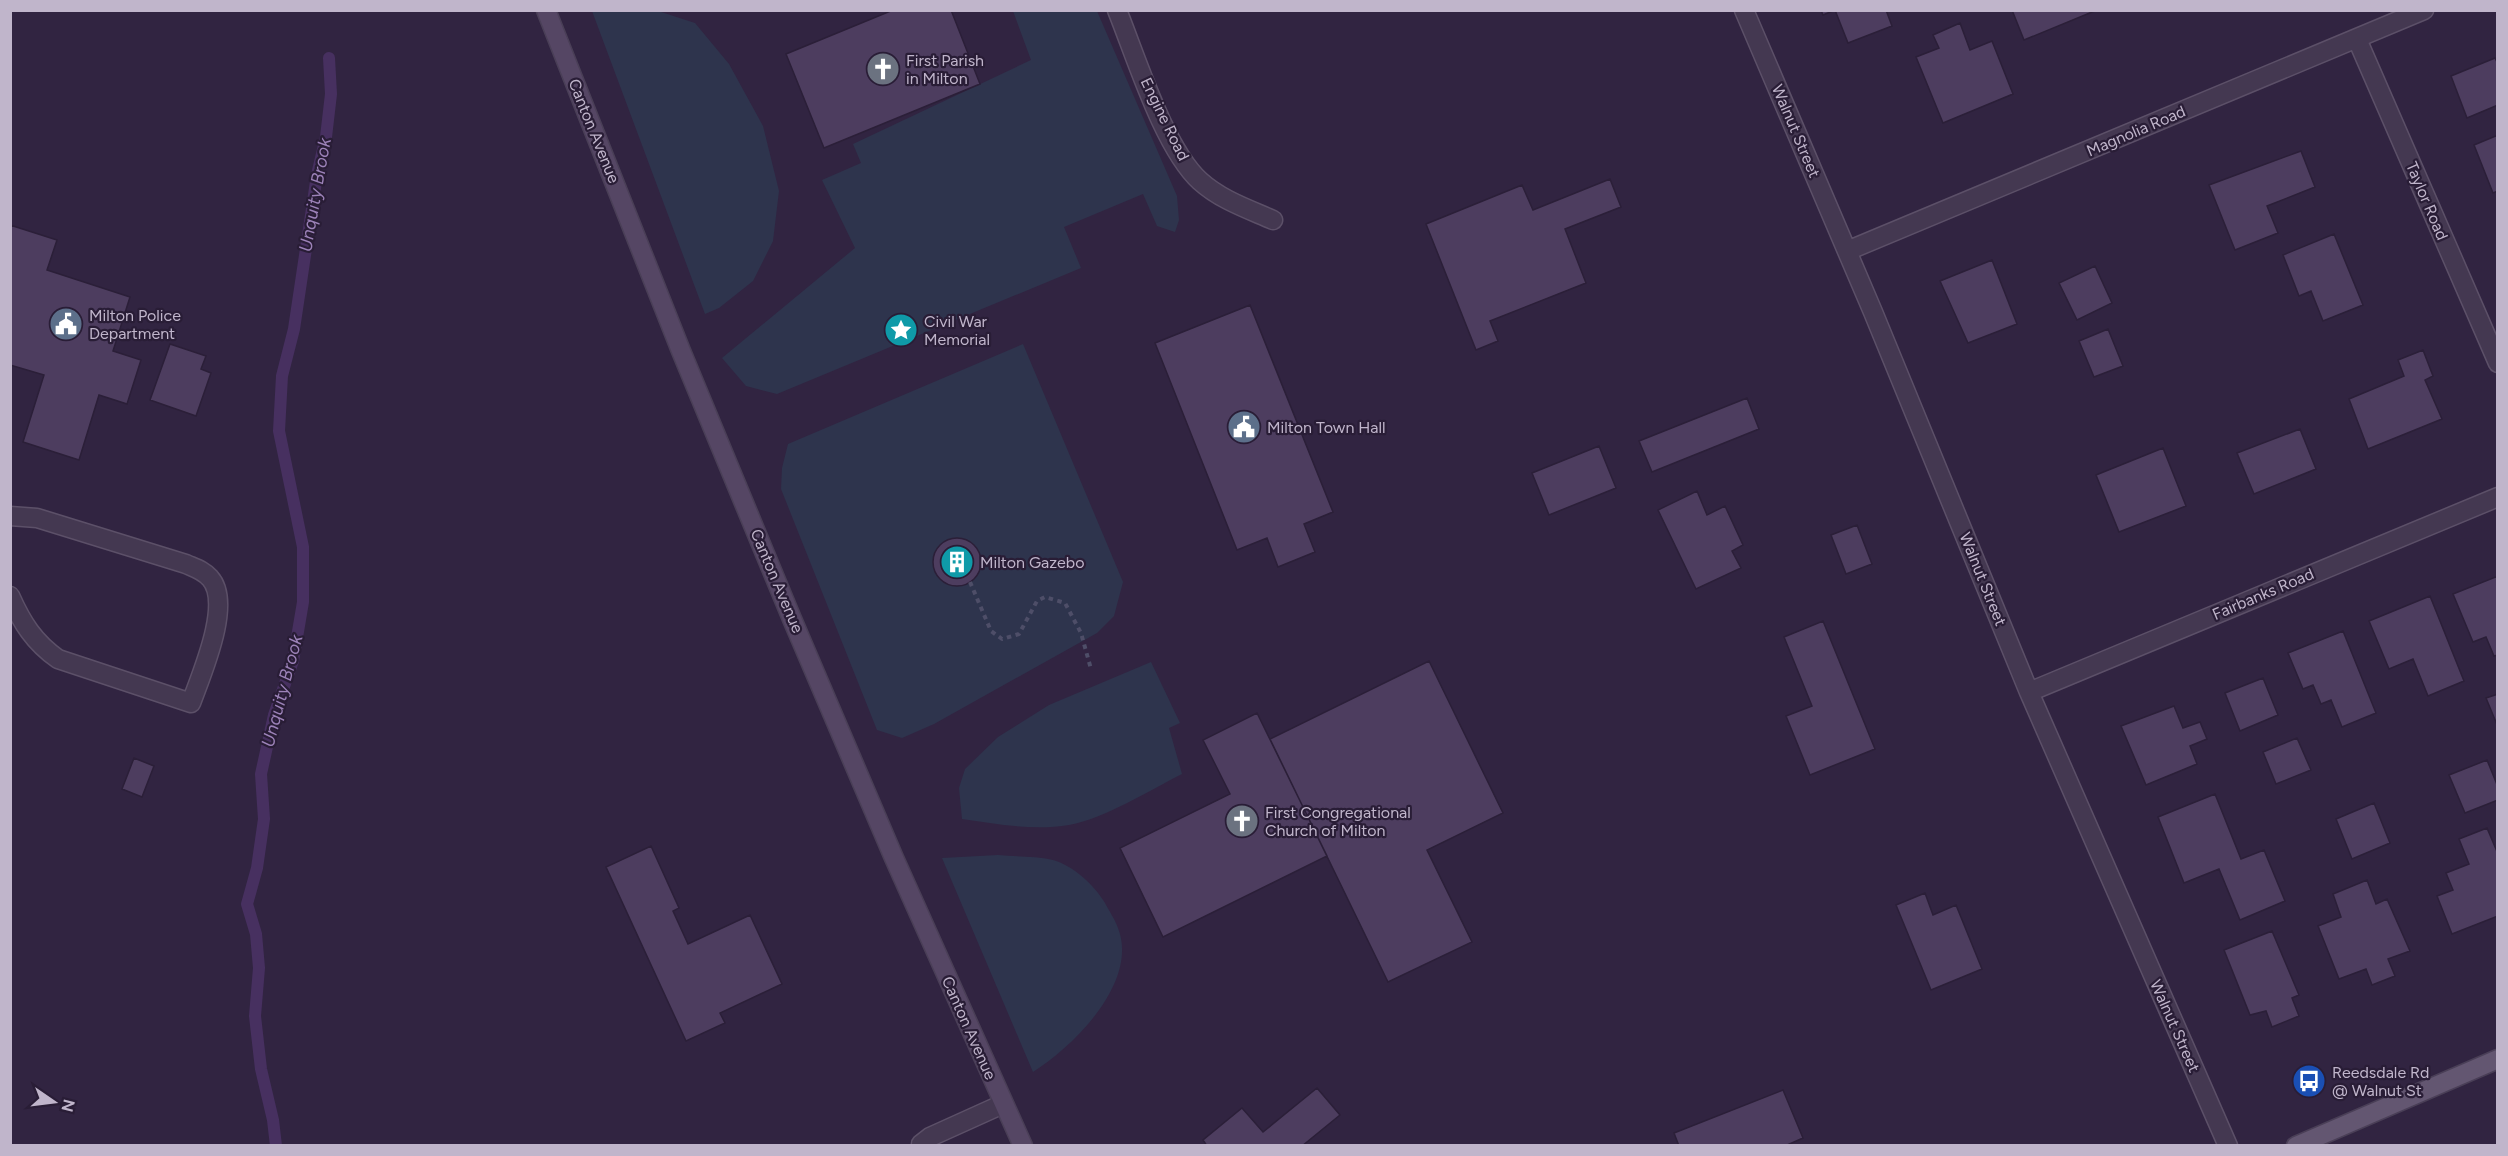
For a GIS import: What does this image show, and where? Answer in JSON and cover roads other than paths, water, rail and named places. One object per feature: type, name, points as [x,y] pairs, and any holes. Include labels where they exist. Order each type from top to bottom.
[{"type":"main road","name":"Canton Avenue","points":[[546,10],[721,449],[894,858],[1023,1146]]},
{"type":"main road","points":[[2296,1146],[2498,1059]]},
{"type":"street","name":"Engine Road","points":[[1117,10],[1157,110],[1184,161],[1199,180],[1216,194],[1273,220]]},
{"type":"street","name":"Walnut Street","points":[[1744,10],[1847,251],[2029,692],[2228,1146]]},
{"type":"street","name":"Magnolia Road","points":[[1847,251],[2424,10]]},
{"type":"street","name":"Taylor Road","points":[[2357,39],[2498,363]]},
{"type":"street","name":"Fairbanks Road","points":[[2029,692],[2498,497]]},
{"type":"street","points":[[10,516],[38,518],[200,569],[211,579],[217,591],[216,625],[192,703],[58,658],[43,648],[31,635],[10,596]]},
{"type":"street","points":[[922,1145],[930,1137],[1003,1104]]},
{"type":"waterway","name":"Unquity Brook","points":[[276,1146],[273,1120],[261,1069],[255,1016],[259,968],[256,934],[247,904],[257,868],[264,819],[261,774],[274,715],[293,661],[303,602],[303,547],[279,431],[282,376],[294,329],[317,175],[326,137],[331,94],[329,58]]},
{"type":"place","name":"First Parish in Milton","points":[[883,69]]},
{"type":"place","name":"Milton Police Department","points":[[66,324]]},
{"type":"place","name":"Civil War Memorial","points":[[901,330]]},
{"type":"place","name":"Milton Town Hall","points":[[1244,427]]},
{"type":"place","name":"Milton Gazebo","points":[[957,562]]},
{"type":"place","name":"First Congregational Church of Milton","points":[[1242,821]]},
{"type":"place","name":"Reedsdale Rd @ Walnut St","points":[[2309,1081]]}]
